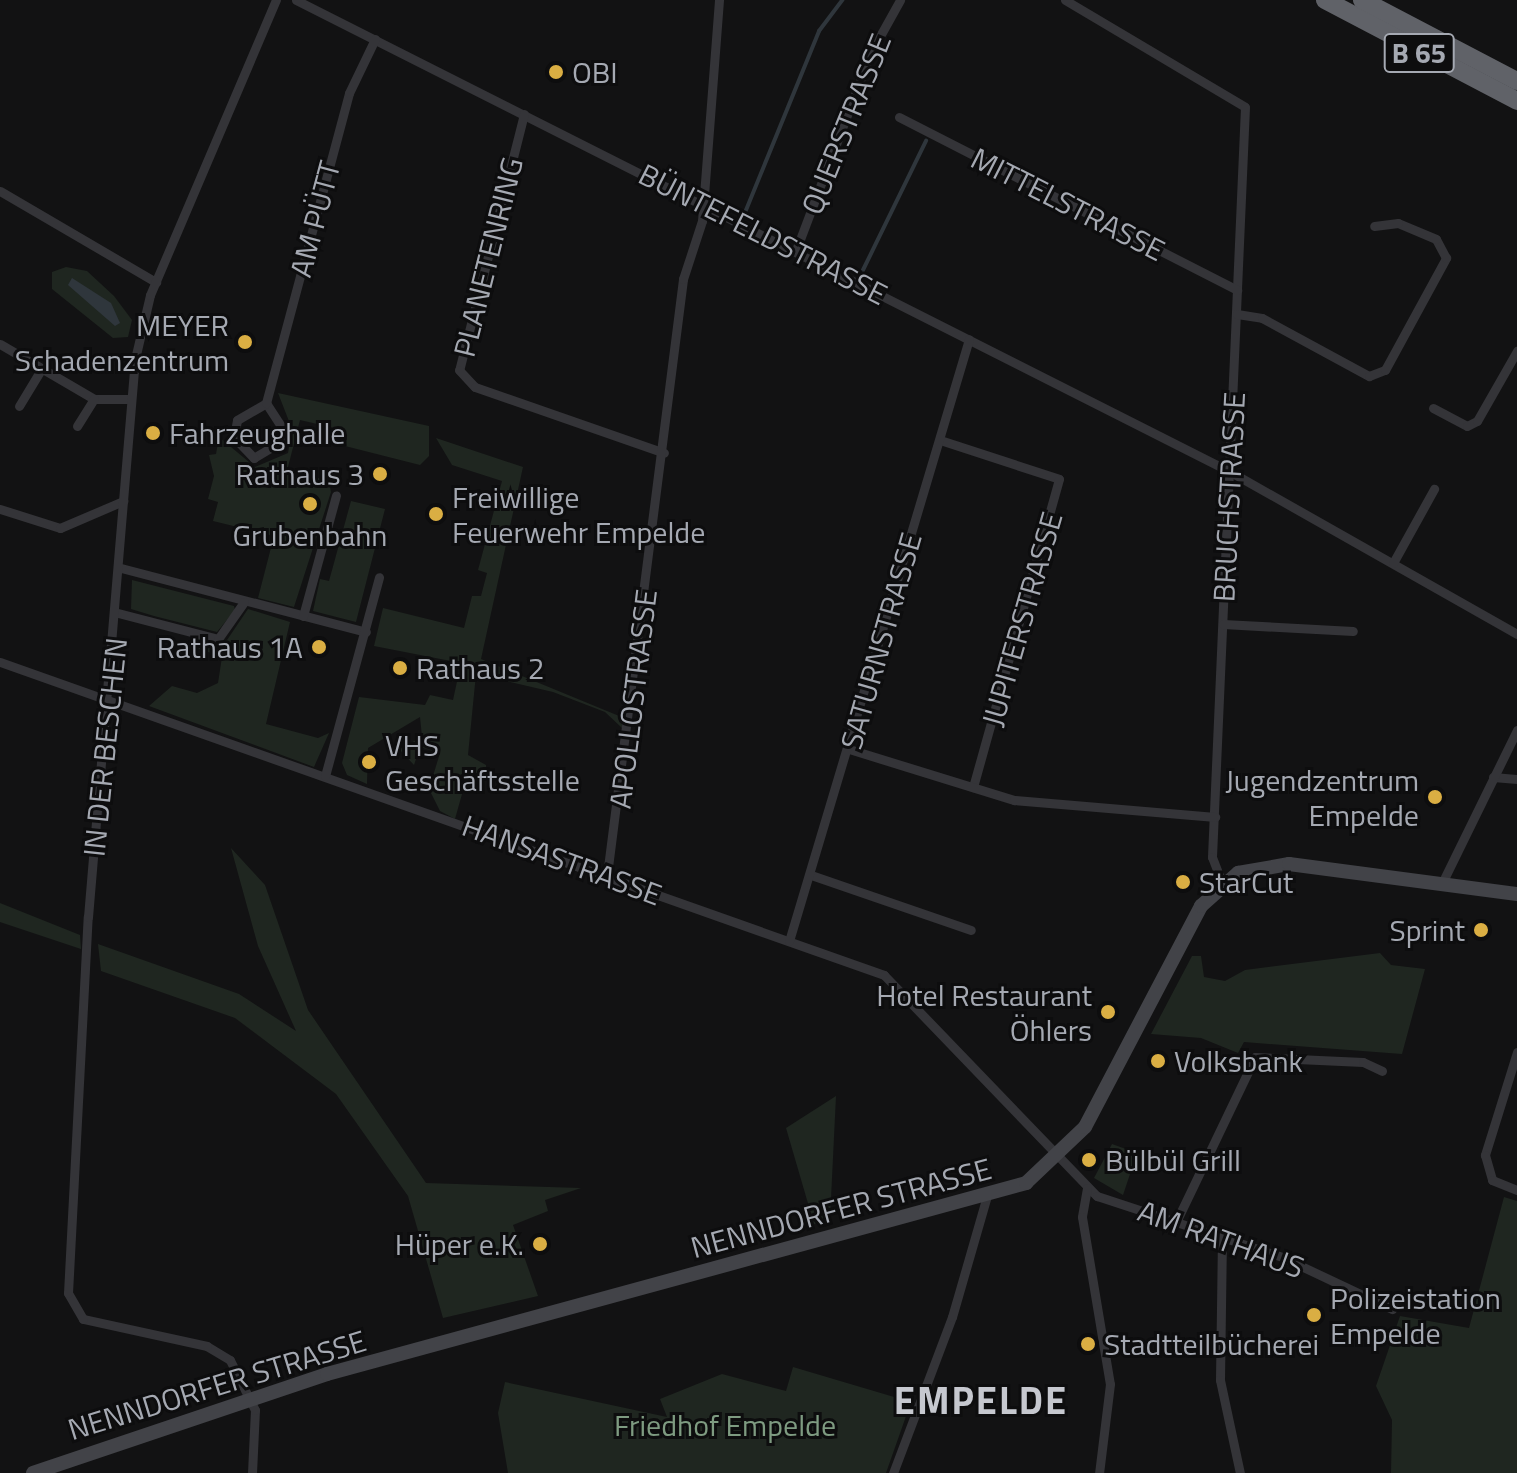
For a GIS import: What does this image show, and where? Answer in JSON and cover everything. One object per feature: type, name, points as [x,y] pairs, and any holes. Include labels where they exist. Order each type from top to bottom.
[{"type":"highway","name":"B 65","points":[[1325,0],[1517,101]]},
{"type":"highway","name":"B 65","points":[[1362,0],[1517,81]]},
{"type":"street","name":"IN DER BESCHEN","points":[[250,1397],[222,1353],[83,1319],[70,1305],[88,917],[111,701],[131,399],[156,282],[276,0]]},
{"type":"street","name":"BÜNTEFELDSTRASSE","points":[[296,0],[1229,471],[1517,634]]},
{"type":"street","name":"APOLLOSTRASSE","points":[[607,875],[664,453],[683,279],[700,202],[719,0]]},
{"type":"street","name":"QUERSTRASSE","points":[[796,250],[870,54],[900,0]]},
{"type":"street","name":"BRUCHSTRASSE","points":[[1065,0],[1245,107],[1212,857],[1222,883]]},
{"type":"street","name":"AM PÜTT","points":[[266,403],[349,93],[375,39]]},
{"type":"street","name":"PLANETENRING","points":[[524,114],[459,370],[475,387],[664,453]]},
{"type":"street","name":"MITTELSTRASSE","points":[[899,117],[1237,290]]},
{"type":"street","points":[[0,191],[156,282]]},
{"type":"street","points":[[1237,314],[1262,318],[1369,376],[1385,370],[1446,258],[1436,239],[1398,223],[1374,226]]},
{"type":"street","name":"SATURNSTRASSE","points":[[789,941],[849,749],[969,339]]},
{"type":"street","points":[[0,344],[94,399],[131,399]]},
{"type":"street","points":[[1433,408],[1467,426],[1477,421],[1517,351]]},
{"type":"street","points":[[19,406],[42,368]]},
{"type":"street","points":[[77,426],[94,399]]},
{"type":"street","points":[[266,403],[282,441],[254,458],[234,437],[237,420],[266,403]]},
{"type":"street","name":"JUPITERSTRASSE","points":[[940,440],[1059,479],[973,787]]},
{"type":"street","points":[[1393,563],[1434,489]]},
{"type":"street","points":[[303,616],[336,495]]},
{"type":"street","points":[[0,509],[60,528],[123,501]]},
{"type":"street","points":[[121,568],[366,632]]},
{"type":"street","points":[[325,776],[379,577]]},
{"type":"street","points":[[118,613],[218,639],[244,602]]},
{"type":"street","points":[[1223,624],[1353,631]]},
{"type":"street","name":"HANSASTRASSE","points":[[0,662],[884,975],[1060,1159]]},
{"type":"street","points":[[1444,879],[1517,730]]},
{"type":"street","points":[[849,749],[1014,800],[1215,817]]},
{"type":"street","points":[[1493,777],[1517,779]]},
{"type":"street","name":"NENNDORFER STRASSE","points":[[33,1473],[250,1397],[986,1199],[1060,1159],[1085,1127],[1201,906],[1222,883],[1271,864],[1444,879],[1517,894]]},
{"type":"street","points":[[811,875],[971,930]]},
{"type":"street","points":[[1517,1052],[1485,1155],[1492,1180],[1517,1190]]},
{"type":"street","points":[[1176,1222],[1255,1057],[1363,1062],[1382,1071]]},
{"type":"street","name":"AM RATHAUS","points":[[1060,1159],[1087,1188],[1222,1236],[1392,1309]]},
{"type":"street","points":[[1087,1188],[1082,1217],[1110,1384],[1099,1473]]},
{"type":"street","points":[[893,1473],[952,1317],[986,1199]]},
{"type":"street","points":[[1222,1236],[1220,1380],[1240,1473]]},
{"type":"street","points":[[250,1397],[259,1444],[252,1473]]},
{"type":"green space","points":[[66,267],[87,271],[114,296],[132,320],[128,337],[113,338],[52,289],[52,272]]},
{"type":"green space","points":[[278,393],[429,426],[429,456],[420,465],[345,446],[343,430],[300,420],[288,467],[329,482],[331,492],[294,607],[258,598],[274,536],[213,521],[218,502],[208,499],[214,476],[209,455],[216,454],[219,437],[255,467],[288,453],[292,429]]},
{"type":"green space","points":[[436,438],[523,467],[481,659],[624,718],[622,728],[605,712],[553,692],[476,674],[468,755],[486,765],[486,775],[484,784],[464,787],[455,819],[440,811],[429,789],[440,753],[420,747],[414,765],[399,749],[422,737],[420,717],[368,748],[367,784],[347,775],[342,763],[359,697],[425,705],[430,695],[453,700],[461,663],[374,646],[383,608],[464,628],[472,596],[481,596],[487,573],[478,570],[502,481],[452,465]]},
{"type":"green space","points":[[351,501],[385,509],[356,622],[313,611],[320,579],[329,581]]},
{"type":"green space","points":[[132,580],[234,606],[235,610],[217,632],[154,616],[131,609]]},
{"type":"green space","points":[[248,609],[290,622],[266,724],[318,738],[329,733],[314,767],[149,706],[172,686],[197,693],[218,683],[222,657],[189,645],[193,637],[227,640]]},
{"type":"green space","points":[[231,848],[265,885],[308,1010],[426,1183],[581,1188],[545,1200],[548,1211],[513,1225],[538,1296],[443,1318],[408,1196],[336,1094],[235,1018],[101,971],[98,944],[239,994],[296,1031],[258,946]]},
{"type":"green space","points":[[0,903],[80,935],[81,949],[0,922]]},
{"type":"green space","points":[[1380,953],[1391,965],[1425,969],[1402,1054],[1244,1042],[1238,1053],[1201,1038],[1151,1034],[1192,956],[1201,956],[1204,977],[1225,981],[1245,970]]},
{"type":"green space","points":[[836,1096],[830,1219],[814,1224],[786,1128]]},
{"type":"green space","points":[[1112,1144],[1137,1153],[1123,1195],[1094,1178]]},
{"type":"green space","points":[[1504,1197],[1517,1201],[1517,1473],[1391,1473],[1392,1420],[1376,1386],[1400,1316],[1469,1328]]},
{"type":"green space","name":"Friedhof Empelde","points":[[793,1367],[911,1402],[886,1473],[508,1473],[498,1413],[505,1382],[667,1417],[660,1399],[722,1374],[786,1391]]},
{"type":"shaded area","points":[[72,278],[111,303],[120,323],[115,326],[68,285]]},
{"type":"waterway","points":[[744,215],[819,31],[842,0]]},
{"type":"waterway","points":[[863,270],[926,141]]},
{"type":"place","name":"OBI","points":[[556,72]]},
{"type":"place","name":"MEYER Schadenzentrum","points":[[245,342]]},
{"type":"place","name":"Fahrzeughalle","points":[[153,433]]},
{"type":"place","name":"Rathaus 3","points":[[380,474]]},
{"type":"place","name":"Grubenbahn","points":[[310,504]]},
{"type":"place","name":"Freiwillige Feuerwehr Empelde","points":[[436,514]]},
{"type":"place","name":"Rathaus 1A","points":[[319,647]]},
{"type":"place","name":"Rathaus 2","points":[[400,668]]},
{"type":"place","name":"VHS Geschäftsstelle","points":[[369,762]]},
{"type":"place","name":"Jugendzentrum Empelde","points":[[1435,797]]},
{"type":"place","name":"StarCut","points":[[1183,882]]},
{"type":"place","name":"Sprint","points":[[1481,930]]},
{"type":"place","name":"Hotel Restaurant Öhlers","points":[[1108,1012]]},
{"type":"place","name":"Volksbank","points":[[1158,1061]]},
{"type":"place","name":"Bülbül Grill","points":[[1089,1160]]},
{"type":"place","name":"Hüper e.K.","points":[[540,1244]]},
{"type":"place","name":"Polizeistation Empelde","points":[[1314,1315]]},
{"type":"place","name":"Stadtteilbücherei","points":[[1088,1344]]},
{"type":"district","name":"EMPELDE","points":[[981,1401]]}]
